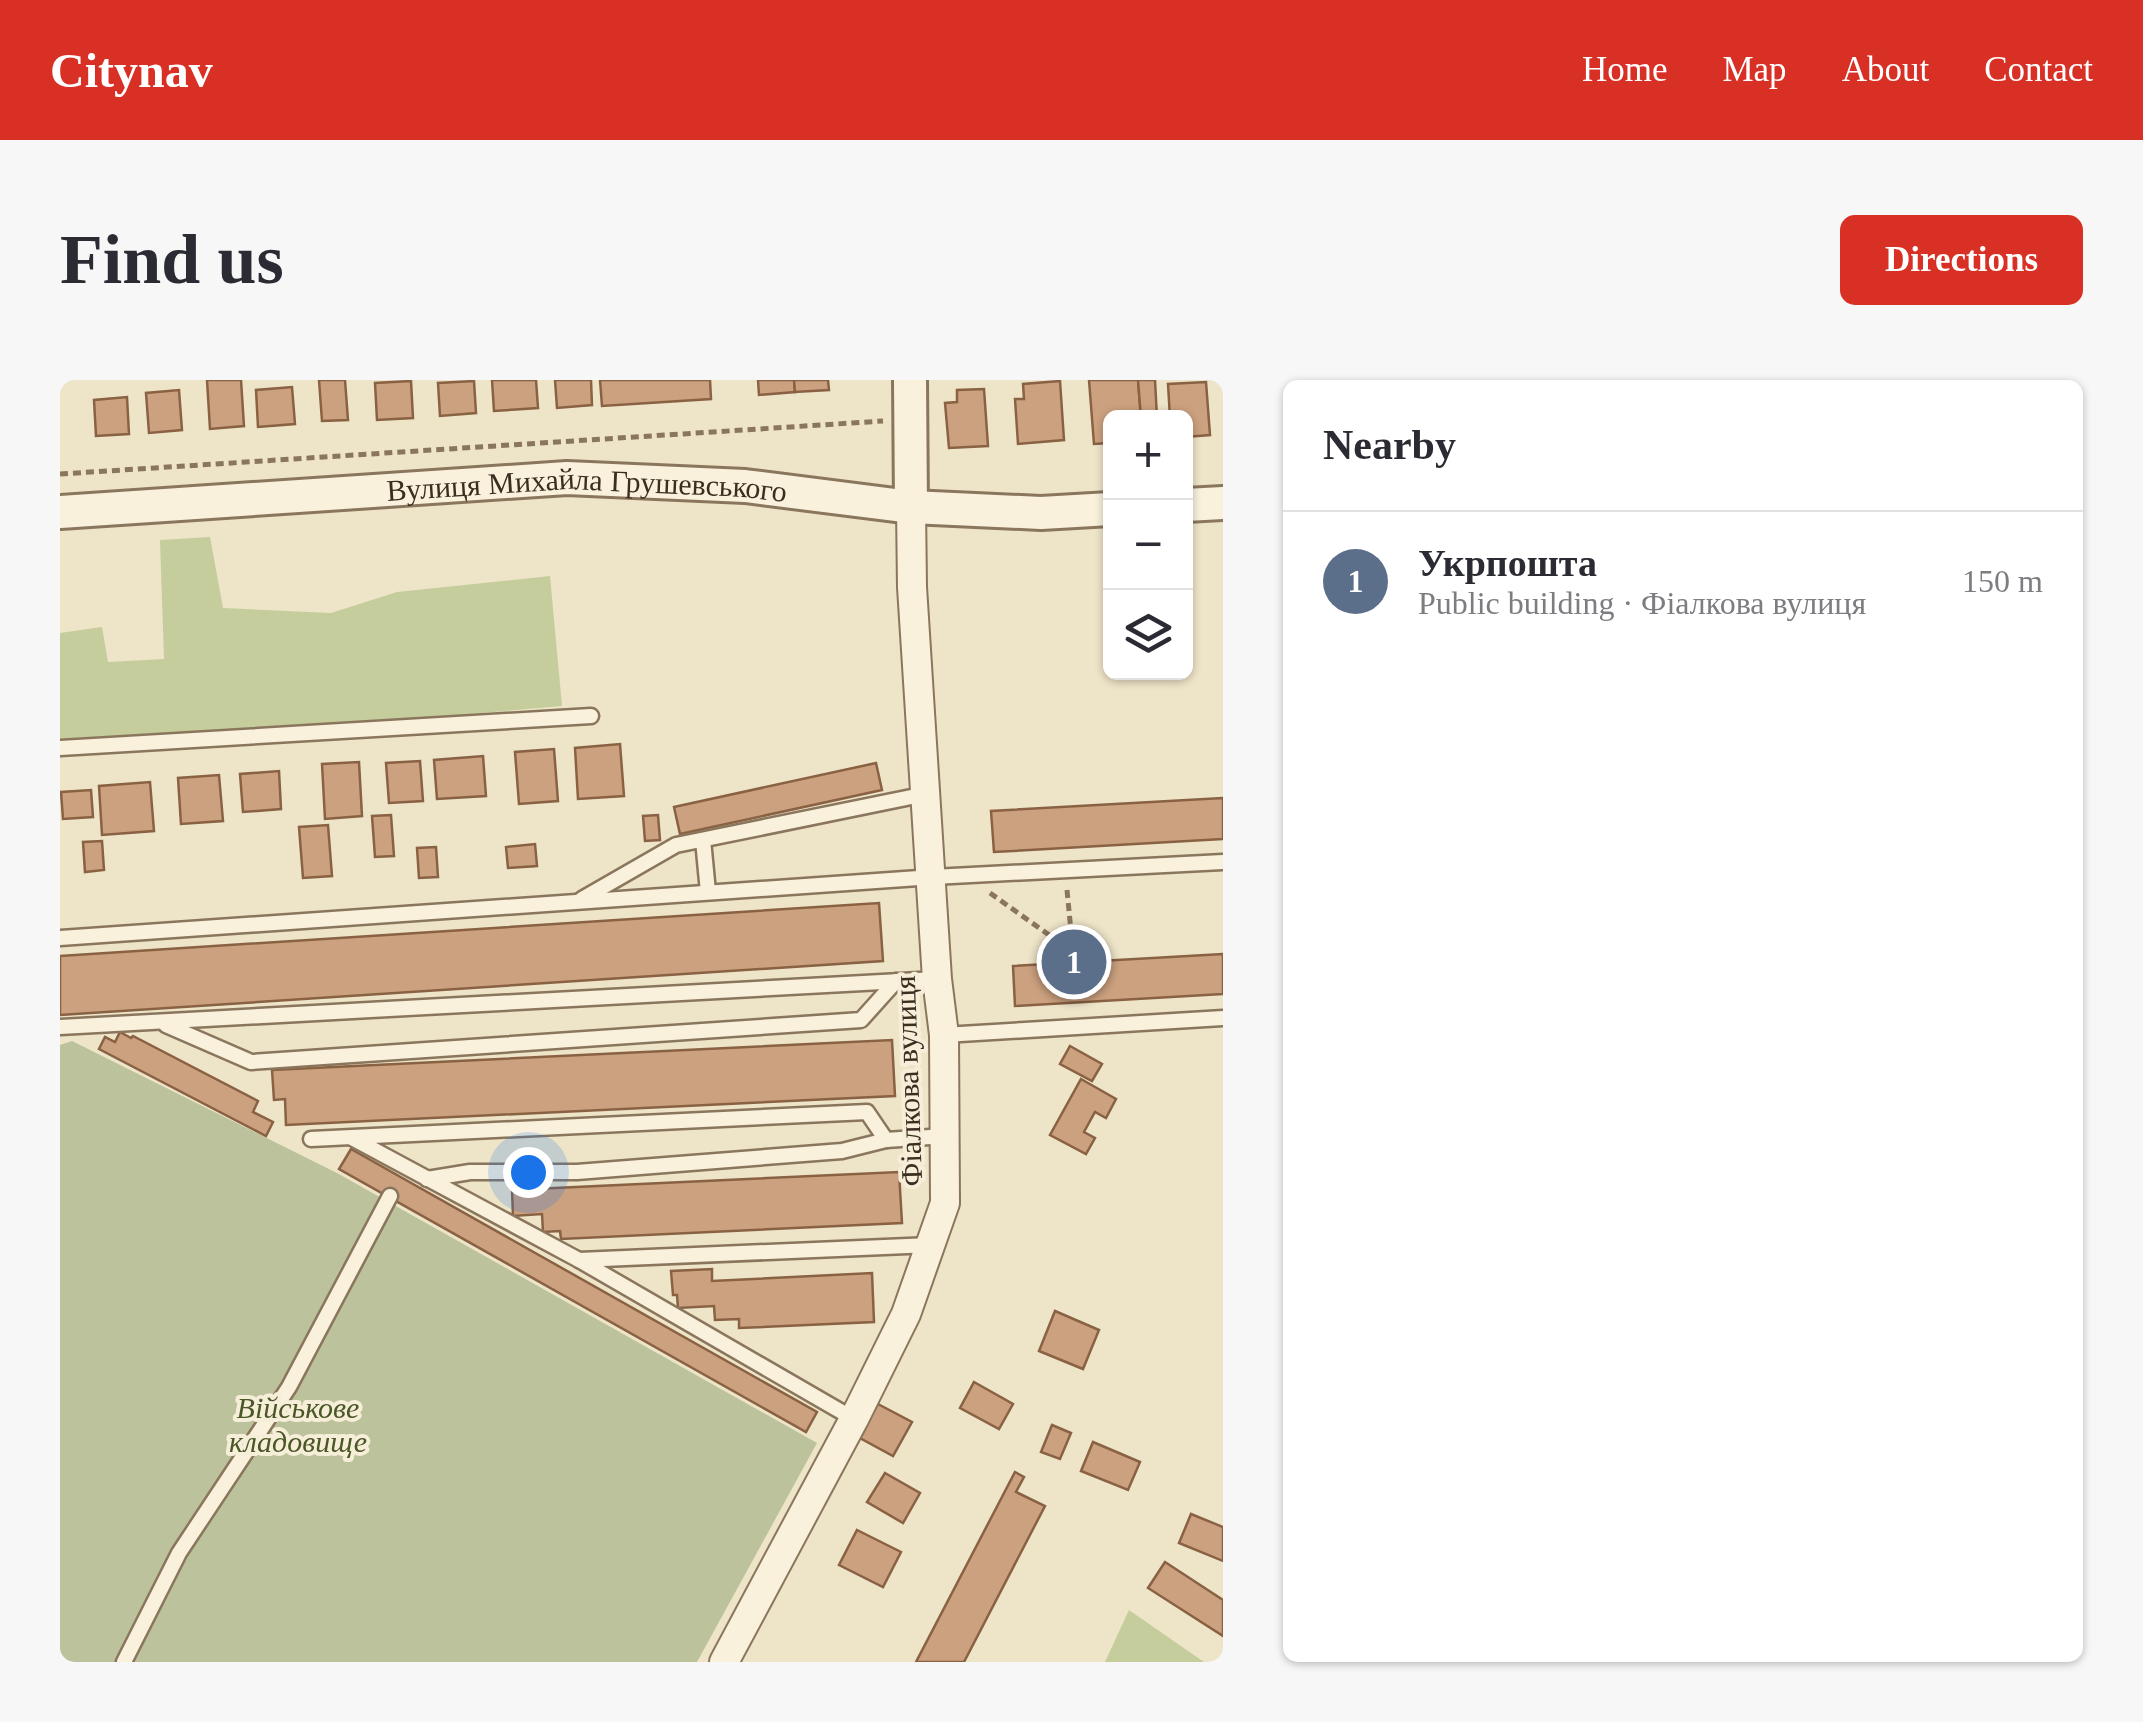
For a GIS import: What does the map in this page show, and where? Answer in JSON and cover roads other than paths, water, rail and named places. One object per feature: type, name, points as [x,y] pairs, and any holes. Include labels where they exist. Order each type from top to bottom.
[{"type":"street","points":[[910,380],[911,506]]},
{"type":"street","name":"Вулиця Михайла Грушевського","points":[[60,512],[567,478],[745,486],[911,506],[1041,512],[1103,509]]},
{"type":"street","points":[[1193,505],[1223,503]]},
{"type":"street","name":"Фіалкова вулиця","points":[[724,1662],[906,1314],[945,1203],[944,1035],[912,587],[911,506]]},
{"type":"lane","points":[[60,748],[591,716]]},
{"type":"lane","points":[[578,902],[676,845],[926,794]]},
{"type":"lane","points":[[703,840],[708,892]]},
{"type":"lane","points":[[60,938],[933,877],[1223,862]]},
{"type":"lane","points":[[60,1028],[937,979]]},
{"type":"lane","points":[[160,1022],[251,1062],[860,1020],[896,981]]},
{"type":"lane","points":[[944,1035],[1223,1018]]},
{"type":"lane","points":[[311,1138],[866,1112],[886,1140]]},
{"type":"lane","points":[[427,1179],[470,1172],[577,1172],[842,1151],[886,1140],[945,1136]]},
{"type":"lane","points":[[351,1138],[578,1260],[854,1419]]},
{"type":"lane","points":[[124,1662],[179,1553],[289,1387],[390,1196]]},
{"type":"lane","points":[[578,1260],[932,1245]]},
{"type":"place","name":"Укрпошта","points":[[1074,962]]},
{"type":"park label","name":"Військове кладовище","points":[[298,1424]]}]
